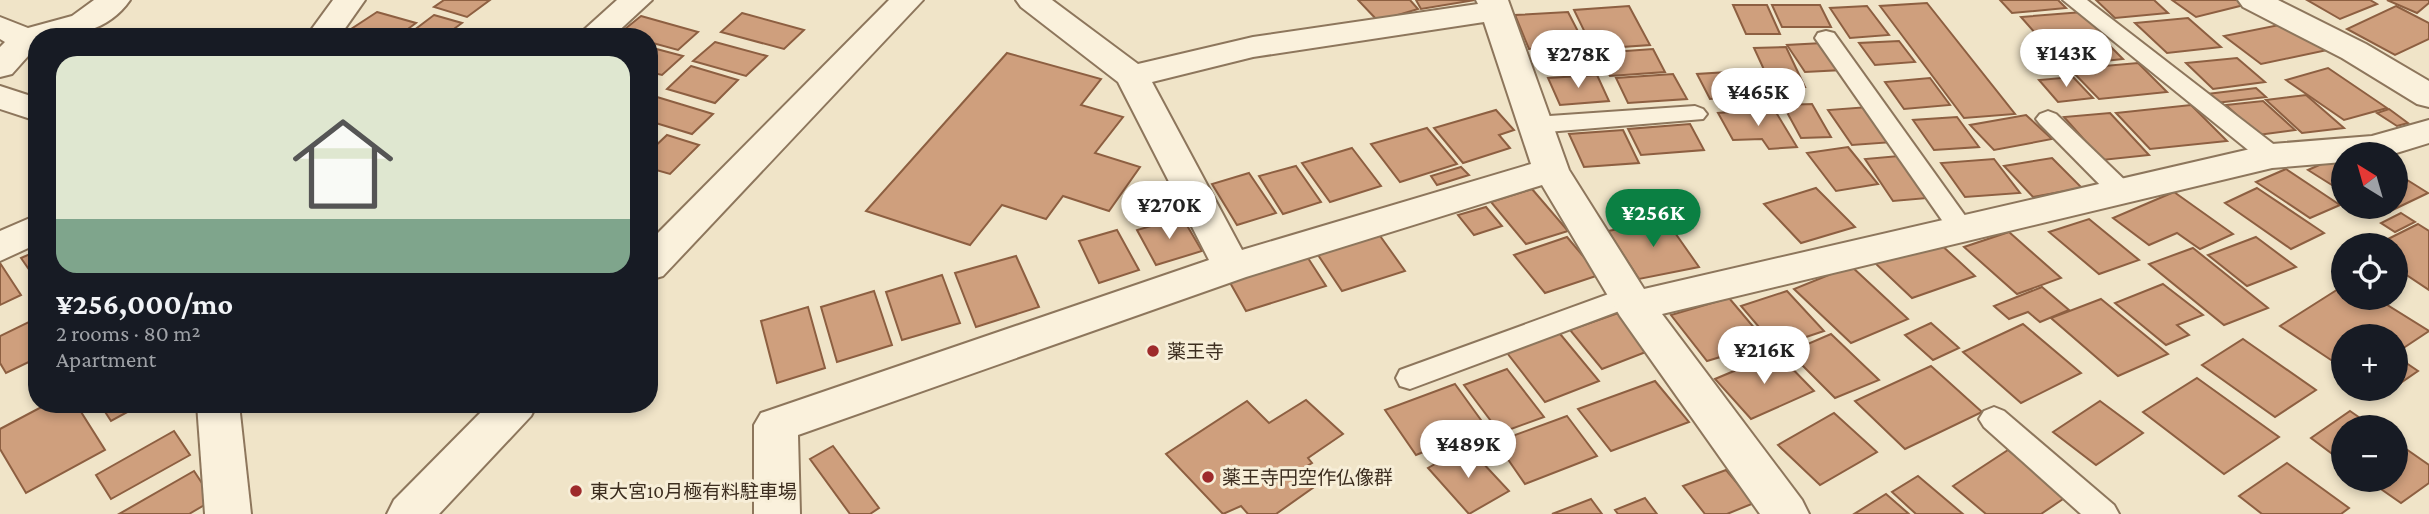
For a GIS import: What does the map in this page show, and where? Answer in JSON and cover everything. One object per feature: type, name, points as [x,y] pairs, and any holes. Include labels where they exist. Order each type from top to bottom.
[{"type":"street","points":[[48,28],[83,23],[114,0]]},
{"type":"street","points":[[329,28],[349,0]]},
{"type":"street","points":[[603,28],[636,0]]},
{"type":"street","points":[[658,257],[907,0]]},
{"type":"street","points":[[1032,0],[1132,75],[1231,267]]},
{"type":"street","points":[[2254,0],[2354,51],[2429,96]]},
{"type":"street","points":[[1132,75],[1253,47],[1493,6],[1551,170],[1631,302],[1786,514]]},
{"type":"street","points":[[0,66],[12,33]]},
{"type":"street","points":[[0,97],[28,107]]},
{"type":"street","points":[[1631,302],[1962,230],[2272,156],[2373,148],[2429,131]]},
{"type":"street","points":[[777,514],[776,425],[1231,267],[1551,170]]},
{"type":"street","points":[[0,247],[28,233]]},
{"type":"street","points":[[219,413],[228,514]]},
{"type":"street","points":[[410,514],[507,413]]},
{"type":"lane","points":[[2074,0],[2272,156]]},
{"type":"lane","points":[[1826,38],[1962,230]]},
{"type":"lane","points":[[1535,125],[1696,114]]},
{"type":"lane","points":[[2048,119],[2123,193]]},
{"type":"lane","points":[[1410,378],[1631,302]]},
{"type":"lane","points":[[1994,419],[2103,514]]},
{"type":"building","points":[[444,0],[490,0],[467,17],[434,7]]},
{"type":"building","points":[[1358,0],[1410,0],[1418,9],[1378,21]]},
{"type":"building","points":[[1416,0],[1475,0],[1421,9]]},
{"type":"building","points":[[2000,0],[2058,0],[2066,8],[2012,13]]},
{"type":"building","points":[[2096,0],[2154,0],[2168,13],[2115,18]]},
{"type":"building","points":[[2172,0],[2237,0],[2244,5],[2196,17]]},
{"type":"building","points":[[2307,0],[2370,0],[2377,4],[2340,19]]},
{"type":"building","points":[[2387,0],[2429,0],[2429,3],[2417,13]]},
{"type":"building","points":[[1927,3],[2015,114],[1964,118],[1880,6]]},
{"type":"building","points":[[1733,5],[1767,5],[1780,34],[1746,34]]},
{"type":"building","points":[[1772,5],[1820,5],[1831,27],[1782,27]]},
{"type":"building","points":[[1629,6],[1650,45],[1593,49],[1574,10]]},
{"type":"building","points":[[1867,6],[1889,35],[1850,38],[1830,8]]},
{"type":"building","points":[[2396,6],[2429,23],[2429,39],[2395,55],[2347,29]]},
{"type":"building","points":[[377,12],[416,23],[409,28],[353,28]]},
{"type":"building","points":[[1568,12],[1585,45],[1529,49],[1515,15]]},
{"type":"building","points":[[2083,12],[2107,36],[2043,42],[2021,17]]},
{"type":"building","points":[[742,13],[804,30],[784,49],[721,32]]},
{"type":"building","points":[[434,15],[462,23],[455,28],[417,28]]},
{"type":"building","points":[[641,16],[698,32],[678,50],[658,44],[658,28],[626,28]]},
{"type":"building","points":[[2188,18],[2221,47],[2167,53],[2135,23]]},
{"type":"building","points":[[2294,22],[2332,49],[2261,64],[2224,36]]},
{"type":"building","points":[[1899,41],[1915,62],[1875,65],[1859,43]]},
{"type":"building","points":[[2105,41],[2123,59],[2068,65],[2050,46]]},
{"type":"building","points":[[715,42],[767,56],[746,76],[693,61]]},
{"type":"building","points":[[1823,43],[1842,70],[1805,72],[1787,45]]},
{"type":"building","points":[[1786,47],[1805,87],[1772,87],[1754,48]]},
{"type":"building","points":[[658,49],[683,56],[662,75],[658,74]]},
{"type":"building","points":[[1653,49],[1665,72],[1610,76],[1599,53]]},
{"type":"building","points":[[1007,53],[1101,79],[1081,105],[1123,117],[1095,153],[1140,167],[1109,211],[1063,196],[1046,219],[1002,205],[970,245],[866,211]]},
{"type":"building","points":[[2237,58],[2265,82],[2213,89],[2186,63]]},
{"type":"building","points":[[2138,63],[2167,92],[2099,99],[2070,69]]},
{"type":"building","points":[[691,66],[738,80],[715,103],[667,89]]},
{"type":"building","points":[[2328,68],[2387,108],[2344,120],[2286,80]]},
{"type":"building","points":[[1760,70],[1775,94],[1710,99],[1697,74]]},
{"type":"building","points":[[1673,74],[1687,99],[1628,103],[1616,78]]},
{"type":"building","points":[[1597,75],[1609,101],[1560,105],[1548,78]]},
{"type":"building","points":[[2073,77],[2093,98],[2058,102],[2039,80]]},
{"type":"building","points":[[1930,78],[1950,105],[1904,109],[1885,82]]},
{"type":"building","points":[[2256,88],[2266,97],[2216,103],[2207,94]]},
{"type":"building","points":[[2306,95],[2344,128],[2302,133],[2266,100]]},
{"type":"building","points":[[658,97],[713,114],[692,134],[658,124]]},
{"type":"building","points":[[2263,101],[2295,130],[2258,135],[2226,105]]},
{"type":"building","points":[[1812,104],[1831,137],[1801,138],[1783,105]]},
{"type":"building","points":[[2191,105],[2227,141],[2150,149],[2116,113]]},
{"type":"building","points":[[1869,107],[1894,142],[1852,145],[1828,110]]},
{"type":"building","points":[[1774,109],[1797,147],[1769,149],[1762,139],[1733,140],[1718,113]]},
{"type":"building","points":[[2389,109],[2408,123],[2397,126],[2377,113]]},
{"type":"building","points":[[1496,110],[1514,130],[1499,135],[1510,148],[1463,163],[1434,128]]},
{"type":"building","points":[[2110,113],[2149,155],[2102,160],[2064,117]]},
{"type":"building","points":[[2026,115],[2052,139],[1994,150],[1970,125]]},
{"type":"building","points":[[1957,117],[1979,147],[1934,150],[1913,120]]},
{"type":"building","points":[[1690,124],[1704,150],[1641,155],[1628,129]]},
{"type":"building","points":[[1427,128],[1457,164],[1400,182],[1371,144]]},
{"type":"building","points":[[1623,130],[1639,163],[1584,167],[1569,134]]},
{"type":"building","points":[[667,135],[699,145],[670,174],[658,171],[658,144]]},
{"type":"building","points":[[1848,147],[1878,184],[1836,191],[1807,153]]},
{"type":"building","points":[[1352,148],[1381,186],[1330,202],[1302,163]]},
{"type":"building","points":[[1899,156],[1928,198],[1893,201],[1865,159]]},
{"type":"building","points":[[2052,158],[2082,188],[2033,197],[2004,166]]},
{"type":"building","points":[[1994,159],[2020,193],[1965,197],[1941,163]]},
{"type":"building","points":[[2331,160],[2331,184],[2308,170]]},
{"type":"building","points":[[1296,166],[1321,202],[1283,214],[1259,176]]},
{"type":"building","points":[[1461,167],[1469,175],[1437,185],[1431,176]]},
{"type":"building","points":[[2286,169],[2331,199],[2331,209],[2310,218],[2256,182]]},
{"type":"building","points":[[1249,173],[1276,213],[1237,225],[1212,184]]},
{"type":"building","points":[[2408,180],[2428,193],[2408,203]]},
{"type":"building","points":[[1816,188],[1855,227],[1801,243],[1764,204]]},
{"type":"building","points":[[2257,188],[2324,233],[2291,249],[2225,203]]},
{"type":"building","points":[[1532,189],[1568,231],[1526,244],[1491,202]]},
{"type":"building","points":[[2174,192],[2233,234],[2200,249],[2177,233],[2149,245],[2113,218]]},
{"type":"building","points":[[1486,207],[1502,226],[1474,235],[1458,215]]},
{"type":"building","points":[[1182,217],[1202,251],[1156,265],[1137,230]]},
{"type":"building","points":[[2408,218],[2415,222],[2395,232],[2381,223],[2389,219]]},
{"type":"building","points":[[2089,219],[2139,260],[2099,274],[2049,232]]},
{"type":"building","points":[[1666,220],[1699,267],[1639,279],[1608,231]]},
{"type":"building","points":[[2418,224],[2429,231],[2429,290],[2408,276],[2408,233],[2400,233]]},
{"type":"building","points":[[1117,230],[1139,270],[1099,283],[1079,241]]},
{"type":"building","points":[[2009,232],[2061,278],[2017,294],[1964,247]]},
{"type":"building","points":[[1378,233],[1405,271],[1342,291],[1316,252]]},
{"type":"building","points":[[1567,237],[1599,275],[1545,293],[1514,255]]},
{"type":"building","points":[[2256,237],[2296,267],[2247,286],[2208,255]]},
{"type":"building","points":[[1938,242],[1975,276],[1912,298],[1875,263]]},
{"type":"building","points":[[2193,248],[2268,308],[2224,325],[2149,264]]},
{"type":"building","points":[[28,255],[28,268],[21,258]]},
{"type":"building","points":[[1306,255],[1326,286],[1246,311],[1228,279]]},
{"type":"building","points":[[1016,256],[1039,307],[976,327],[955,273]]},
{"type":"building","points":[[0,263],[21,295],[0,305]]},
{"type":"building","points":[[1851,266],[1908,319],[1851,343],[1794,289]]},
{"type":"building","points":[[942,275],[960,323],[902,340],[886,292]]},
{"type":"building","points":[[2163,284],[2203,315],[2177,325],[2189,335],[2166,345],[2115,303]]},
{"type":"building","points":[[2042,287],[2069,310],[2040,322],[2028,312],[2009,319],[1994,306]]},
{"type":"building","points":[[874,291],[892,345],[837,362],[821,307]]},
{"type":"building","points":[[1787,291],[1824,331],[1776,347],[1741,306]]},
{"type":"building","points":[[2331,294],[2331,310],[2395,310],[2429,331],[2408,345],[2408,324],[2331,324],[2331,360],[2280,326]]},
{"type":"building","points":[[1729,298],[1767,343],[1707,361],[1671,315]]},
{"type":"building","points":[[2101,299],[2168,354],[2118,376],[2051,318]]},
{"type":"building","points":[[808,307],[825,368],[777,383],[761,321]]},
{"type":"building","points":[[1624,311],[1656,348],[1602,369],[1570,330]]},
{"type":"building","points":[[28,322],[28,362],[6,373],[0,363],[0,336]]},
{"type":"building","points":[[1931,323],[1959,348],[1933,360],[1905,335]]},
{"type":"building","points":[[2023,324],[2081,373],[2021,403],[1963,352]]},
{"type":"building","points":[[1556,329],[1599,381],[1545,402],[1504,349]]},
{"type":"building","points":[[1831,334],[1879,380],[1835,398],[1789,352]]},
{"type":"building","points":[[2243,339],[2316,390],[2275,417],[2202,365]]},
{"type":"building","points":[[1777,353],[1814,391],[1751,419],[1715,379]]},
{"type":"building","points":[[2408,364],[2418,371],[2408,378]]},
{"type":"building","points":[[1931,366],[1982,412],[1905,449],[1855,401]]},
{"type":"building","points":[[1507,369],[1544,417],[1500,433],[1464,385]]},
{"type":"building","points":[[2197,378],[2279,437],[2224,474],[2143,412]]},
{"type":"building","points":[[1655,381],[1689,422],[1611,451],[1578,409]]},
{"type":"building","points":[[1455,384],[1486,427],[1416,455],[1385,410]]},
{"type":"building","points":[[1306,400],[1343,434],[1308,458],[1312,463],[1299,471],[1314,487],[1276,514],[1248,514],[1241,506],[1223,514],[1166,454],[1247,401],[1269,423]]},
{"type":"building","points":[[2100,401],[2143,433],[2096,465],[2053,432]]},
{"type":"building","points":[[30,413],[82,413],[105,450],[26,493],[0,449],[0,429]]},
{"type":"building","points":[[106,413],[126,413],[111,421]]},
{"type":"building","points":[[1834,413],[1877,452],[1820,485],[1778,445]]},
{"type":"building","points":[[1567,416],[1597,456],[1525,484],[1496,442]]},
{"type":"building","points":[[2331,424],[2331,453],[2311,438]]},
{"type":"building","points":[[174,431],[190,455],[111,499],[96,475]]},
{"type":"building","points":[[833,446],[879,508],[870,514],[850,514],[810,459]]},
{"type":"building","points":[[1467,446],[1509,491],[1469,514],[1428,468]]},
{"type":"building","points":[[2008,450],[2066,497],[2041,514],[1986,514],[1953,486]]},
{"type":"building","points":[[2408,450],[2429,465],[2429,483],[2401,503],[2385,492],[2408,492]]},
{"type":"building","points":[[2287,463],[2349,508],[2341,514],[2262,514],[2239,496]]},
{"type":"building","points":[[1726,470],[1754,503],[1727,514],[1705,514],[1683,486]]},
{"type":"building","points":[[194,471],[213,500],[189,514],[119,514]]},
{"type":"building","points":[[1918,476],[1963,514],[1916,514],[1892,492]]},
{"type":"building","points":[[1886,494],[1909,514],[1854,514]]},
{"type":"building","points":[[1645,498],[1657,514],[1618,514],[1615,510]]},
{"type":"building","points":[[1591,499],[1602,514],[1552,514]]},
{"type":"place","name":"薬王寺","points":[[1153,351]]},
{"type":"place","name":"薬王寺円空作仏像群","points":[[1208,477]]},
{"type":"place","name":"東大宮10月極有料駐車場","points":[[576,491]]}]
